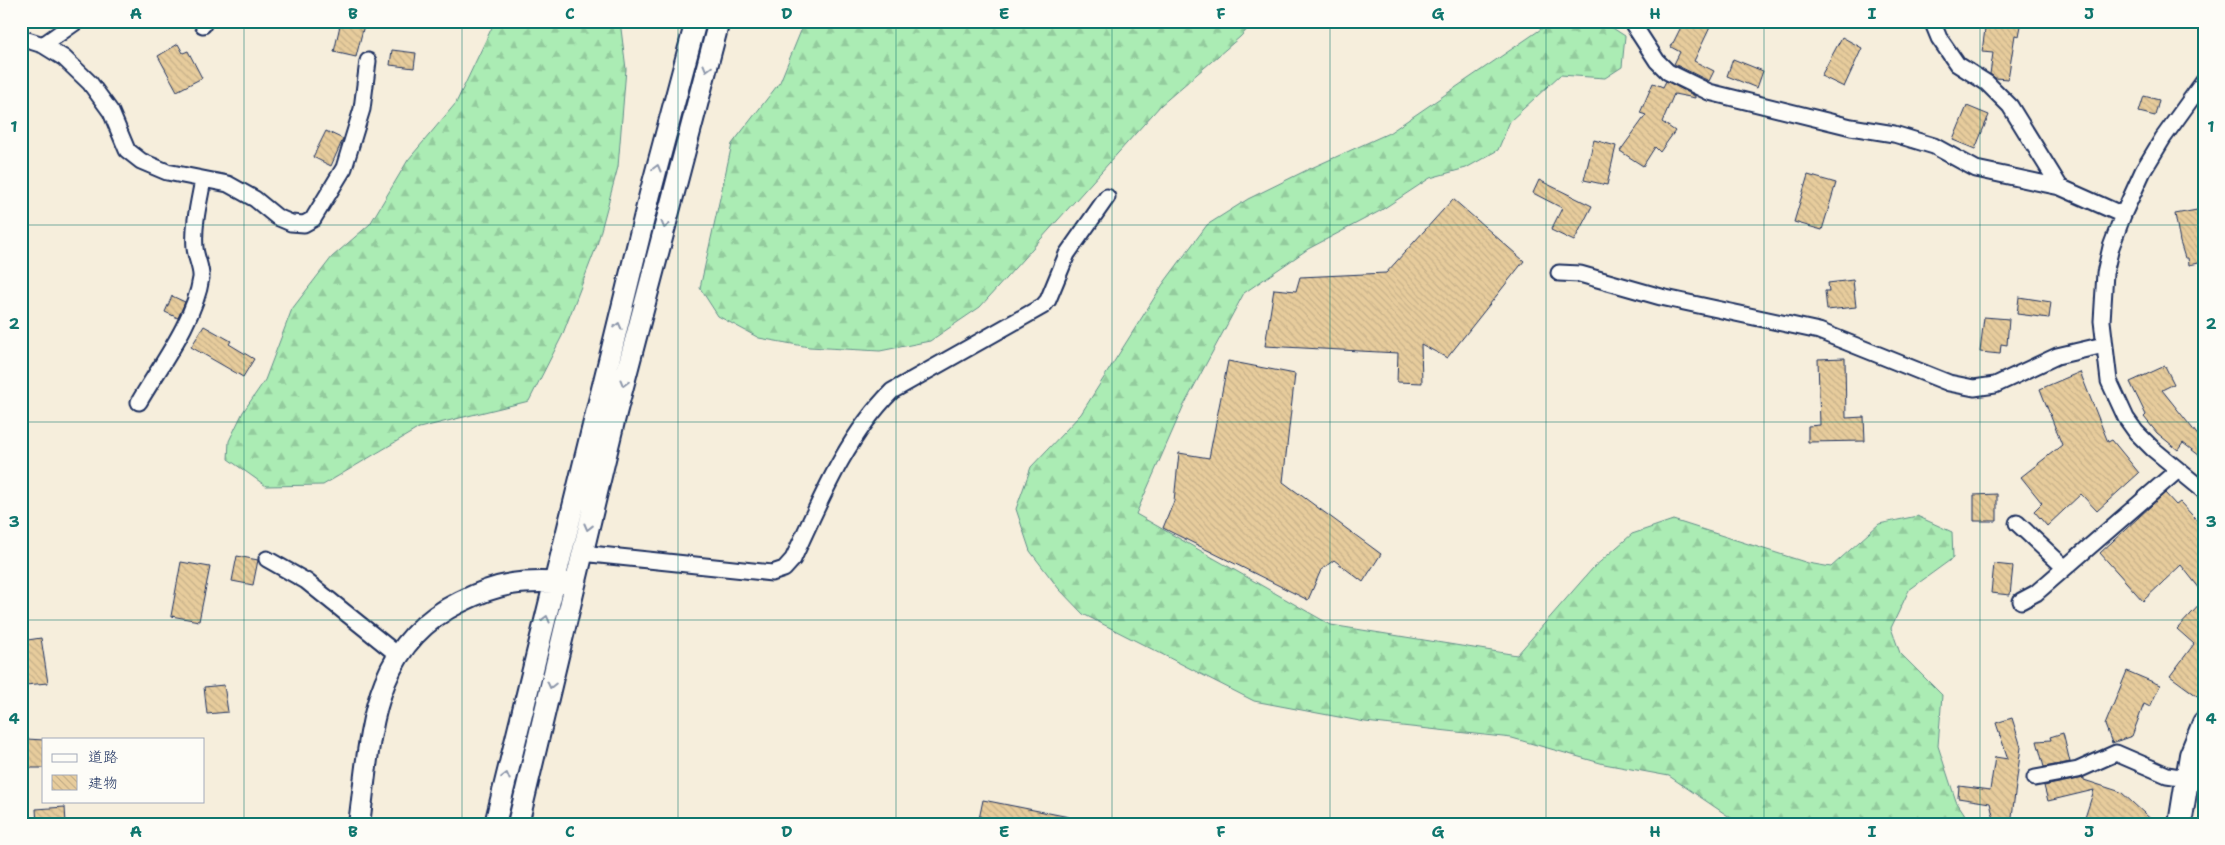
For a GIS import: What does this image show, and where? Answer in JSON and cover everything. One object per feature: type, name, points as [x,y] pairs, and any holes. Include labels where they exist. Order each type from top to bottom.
[{"type":"main road","points":[[2180,824],[2191,755],[2204,723]]},
{"type":"street","points":[[43,45],[77,21]]},
{"type":"street","points":[[518,824],[564,583],[647,203],[696,21]]},
{"type":"street","points":[[494,824],[564,583],[581,553],[618,404],[720,21]]},
{"type":"street","points":[[1631,21],[1657,61],[1668,72],[1709,92],[1851,128],[1894,134],[1934,146],[1976,169],[2060,187],[2124,215]]},
{"type":"street","points":[[1932,21],[1939,38],[1957,64],[1988,83],[2010,106],[2060,187]]},
{"type":"street","points":[[21,38],[43,45],[64,58],[90,83],[110,112],[127,150],[141,161],[167,172],[228,184],[255,199],[277,218],[291,223],[304,224],[314,219],[344,168],[362,109],[368,61]]},
{"type":"street","points":[[2204,81],[2163,138],[2143,171],[2111,247],[2102,297],[2104,345],[2109,382],[2126,418],[2136,432],[2204,491]]},
{"type":"street","points":[[139,402],[177,338],[190,312],[202,276],[195,248],[195,222],[203,180]]},
{"type":"street","points":[[581,553],[772,572],[784,569],[793,559],[828,484],[872,411],[892,391],[1043,306],[1048,300],[1067,254],[1107,197]]},
{"type":"street","points":[[1559,273],[1580,274],[1661,297],[1819,331],[1950,383],[1974,388],[1995,385],[2057,356],[2104,345]]},
{"type":"street","points":[[2021,601],[2036,593],[2178,470]]},
{"type":"street","points":[[2017,523],[2064,567]]},
{"type":"street","points":[[267,560],[306,582],[398,655]]},
{"type":"street","points":[[360,824],[370,739],[377,706],[388,675],[410,637],[444,609],[477,594],[509,583],[564,583]]},
{"type":"street","points":[[2035,778],[2078,770],[2116,753],[2167,775],[2187,778]]},
{"type":"green space","points":[[495,21],[620,21],[626,69],[618,167],[597,245],[562,336],[529,401],[419,428],[323,485],[266,486],[228,459],[229,441],[243,412],[265,380],[292,309],[332,257],[370,224],[408,160],[456,103]]},
{"type":"green space","points":[[805,21],[1255,21],[1240,37],[1161,105],[980,307],[930,341],[880,351],[809,347],[759,338],[718,316],[700,288],[732,144],[780,82]]},
{"type":"green space","points":[[1563,21],[1602,21],[1625,36],[1622,67],[1605,78],[1560,75],[1510,121],[1498,150],[1466,168],[1430,178],[1380,211],[1308,249],[1244,293],[1183,407],[1136,514],[1331,625],[1517,655],[1593,568],[1632,534],[1673,520],[1808,563],[1831,567],[1879,524],[1917,516],[1952,532],[1953,558],[1909,590],[1891,628],[1900,653],[1942,695],[1938,746],[1956,801],[1971,824],[1740,824],[1669,776],[1604,764],[1512,738],[1365,722],[1254,701],[1083,614],[1059,589],[1030,551],[1016,509],[1031,467],[1081,414],[1163,284],[1207,225],[1248,199],[1389,133],[1547,25]]},
{"type":"building","points":[[341,21],[365,21],[356,57],[334,52]]},
{"type":"building","points":[[1684,21],[1713,21],[1694,61],[1714,71],[1709,81],[1674,64],[1680,52],[1671,47]]},
{"type":"building","points":[[1986,21],[2022,21],[2019,36],[2015,35],[2008,79],[1995,78],[1990,74],[1993,53],[1982,52]]},
{"type":"building","points":[[1842,37],[1862,48],[1844,87],[1821,76]]},
{"type":"building","points":[[178,44],[183,53],[188,51],[202,78],[177,91],[158,56]]},
{"type":"building","points":[[392,50],[416,53],[414,68],[390,65]]},
{"type":"building","points":[[1733,59],[1763,71],[1757,88],[1727,76]]},
{"type":"building","points":[[1666,81],[1695,96],[1695,98],[1674,94],[1662,122],[1675,131],[1660,152],[1655,147],[1643,166],[1620,151],[1646,115],[1640,113],[1653,83],[1663,87]]},
{"type":"building","points":[[2144,96],[2159,100],[2155,116],[2139,112]]},
{"type":"building","points":[[1967,106],[1989,115],[1975,149],[1953,140]]},
{"type":"building","points":[[326,131],[343,139],[331,166],[313,157]]},
{"type":"building","points":[[1594,140],[1616,146],[1607,185],[1584,180]]},
{"type":"building","points":[[1808,175],[1836,183],[1822,230],[1794,222]]},
{"type":"building","points":[[1539,180],[1592,206],[1574,241],[1551,230],[1562,208],[1533,193]]},
{"type":"building","points":[[1453,199],[1524,261],[1447,358],[1421,344],[1422,383],[1397,382],[1398,353],[1265,346],[1274,289],[1296,291],[1300,277],[1386,273]]},
{"type":"building","points":[[2197,210],[2204,244],[2204,262],[2189,265],[2188,258],[2185,258],[2180,242],[2175,214]]},
{"type":"building","points":[[1853,280],[1856,307],[1827,310],[1825,291],[1829,291],[1828,283]]},
{"type":"building","points":[[172,296],[185,302],[178,318],[165,312]]},
{"type":"building","points":[[2019,297],[2051,302],[2049,318],[2017,314]]},
{"type":"building","points":[[1984,317],[2009,319],[2007,345],[2001,344],[2000,354],[1980,352]]},
{"type":"building","points":[[204,326],[231,341],[229,344],[254,359],[243,377],[191,347]]},
{"type":"building","points":[[1845,358],[1846,418],[1864,417],[1865,441],[1808,442],[1808,426],[1820,425],[1818,359]]},
{"type":"building","points":[[1228,361],[1295,374],[1283,482],[1381,554],[1363,582],[1334,560],[1321,570],[1308,600],[1163,528],[1174,501],[1179,453],[1209,458]]},
{"type":"building","points":[[2165,366],[2174,384],[2162,390],[2204,443],[2204,459],[2183,443],[2178,450],[2157,433],[2144,417],[2146,415],[2130,382]]},
{"type":"building","points":[[2080,372],[2108,442],[2112,440],[2139,473],[2097,511],[2081,494],[2047,526],[2034,511],[2042,503],[2021,477],[2062,445],[2040,389]]},
{"type":"building","points":[[2165,493],[2176,505],[2180,502],[2204,528],[2204,594],[2181,565],[2143,601],[2100,553]]},
{"type":"building","points":[[1997,494],[1997,521],[1974,521],[1974,495]]},
{"type":"building","points":[[237,556],[258,560],[253,585],[232,581]]},
{"type":"building","points":[[181,562],[210,567],[199,621],[171,616]]},
{"type":"building","points":[[1994,564],[2013,566],[2010,595],[1991,593]]},
{"type":"building","points":[[2204,600],[2204,701],[2170,676],[2194,644],[2177,629]]},
{"type":"building","points":[[41,638],[48,683],[25,685],[24,667],[21,668],[21,641]]},
{"type":"building","points":[[2127,671],[2160,685],[2150,707],[2144,704],[2132,736],[2112,743],[2105,725]]},
{"type":"building","points":[[224,685],[228,712],[207,714],[204,687]]},
{"type":"building","points":[[2012,718],[2021,747],[2011,824],[1995,824],[1990,803],[1958,798],[1959,786],[1990,790],[1995,757],[2008,759],[1996,723]]},
{"type":"building","points":[[2063,733],[2070,762],[2044,767],[2037,741],[2051,740],[2050,737]]},
{"type":"building","points":[[26,739],[42,740],[42,768],[26,768]]},
{"type":"building","points":[[2084,778],[2084,780],[2121,792],[2156,824],[2083,824],[2094,790],[2048,801],[2044,786]]},
{"type":"building","points":[[983,800],[1069,817],[1068,824],[978,824]]},
{"type":"building","points":[[65,807],[66,824],[37,824],[36,809]]}]
